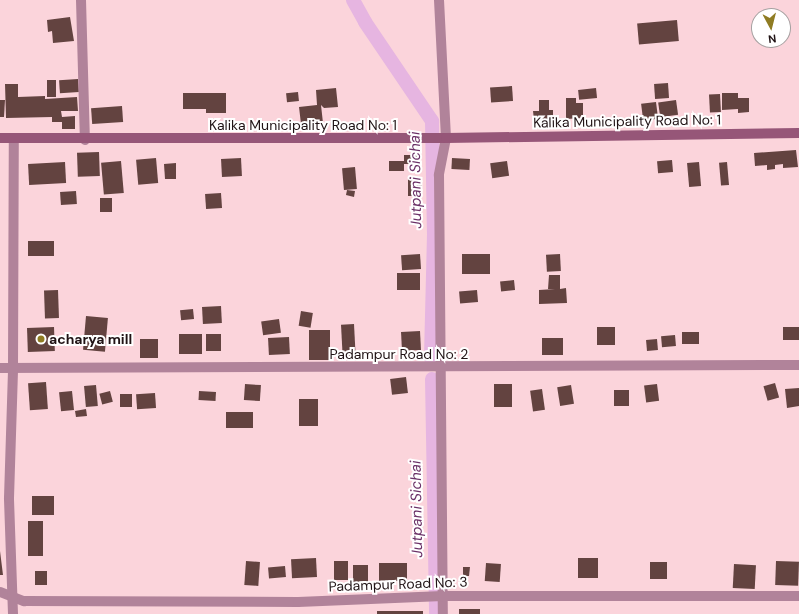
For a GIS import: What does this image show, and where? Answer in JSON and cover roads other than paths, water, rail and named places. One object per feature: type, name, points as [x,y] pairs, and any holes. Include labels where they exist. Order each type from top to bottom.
[{"type":"street","points":[[81,0],[85,140]]},
{"type":"street","points":[[439,0],[446,138],[439,175],[442,368],[443,614]]},
{"type":"street","name":"Kalika Municipality Road No: 1","points":[[0,138],[85,140],[446,138],[799,133]]},
{"type":"street","points":[[13,614],[14,596],[9,498],[13,369],[14,139]]},
{"type":"street","name":"Padampur Road No: 2","points":[[0,368],[442,368],[799,365]]},
{"type":"street","name":"Padampur Road No: 3","points":[[0,592],[24,601],[298,602],[443,596],[799,596]]},
{"type":"waterway","name":"Jutpani Sichai","points":[[353,0],[365,22],[432,121],[434,234],[431,358]]},
{"type":"waterway","name":"Jutpani Sichai","points":[[432,379],[436,614]]},
{"type":"place","name":"acharya mill","points":[[41,339]]}]
